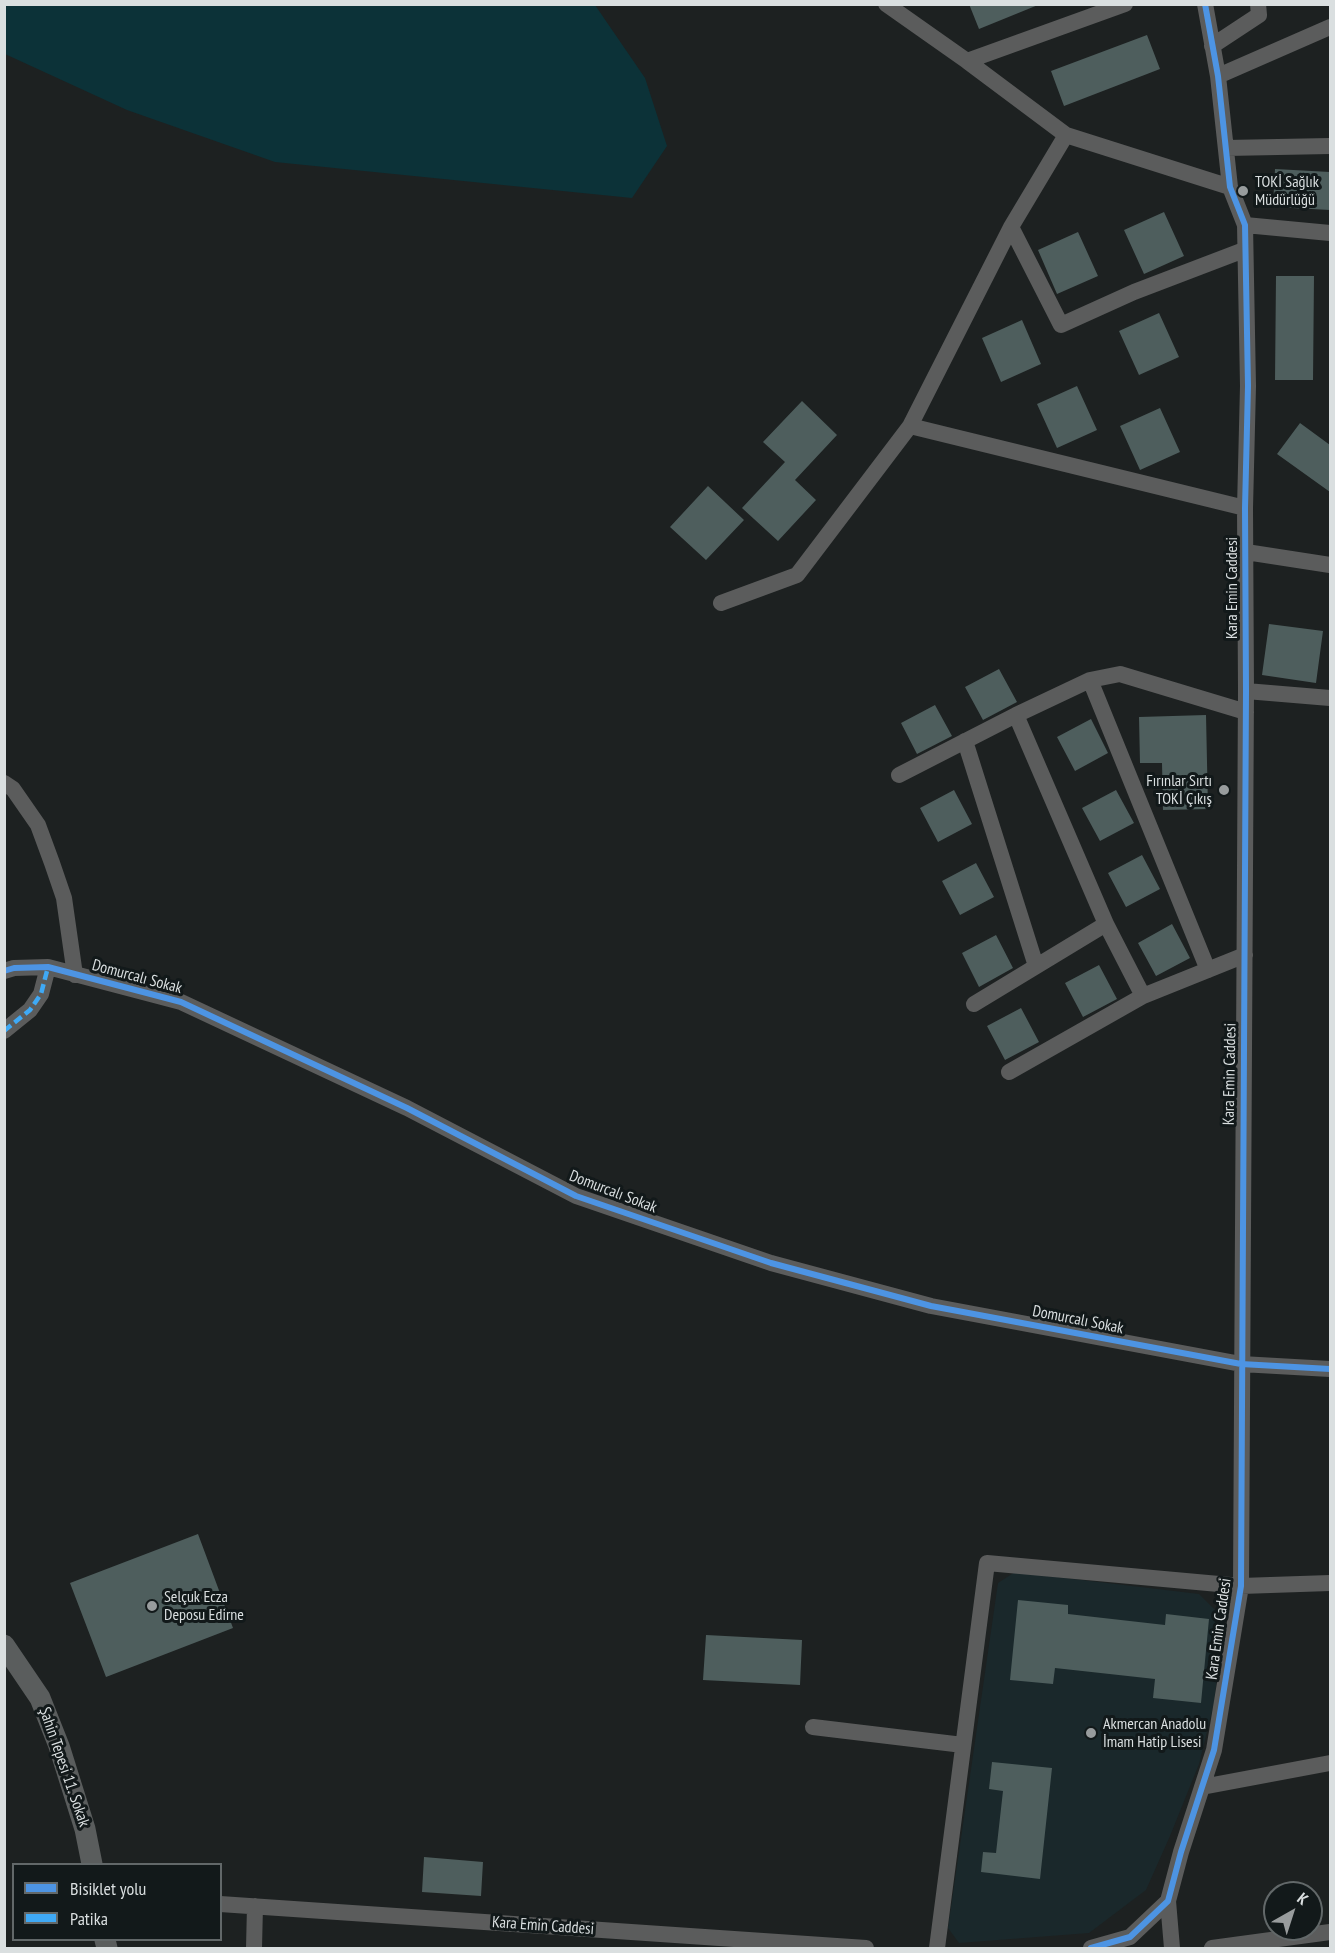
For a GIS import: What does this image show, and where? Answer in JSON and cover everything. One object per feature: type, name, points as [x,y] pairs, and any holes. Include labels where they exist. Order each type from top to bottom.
[{"type":"main road","name":"Şahin Tepesi 11. Sokak","points":[[4,1645],[40,1698],[56,1736],[85,1829],[92,1863]]},
{"type":"street","points":[[886,4],[1066,135],[1230,187]]},
{"type":"street","points":[[967,61],[1125,4]]},
{"type":"street","name":"Kara Emin Caddesi","points":[[1168,1901],[1181,1852],[1214,1750],[1241,1586],[1245,508],[1248,386],[1245,225],[1230,187],[1218,76],[1205,4]]},
{"type":"street","points":[[1212,46],[1259,15],[1258,4]]},
{"type":"street","points":[[1218,76],[1330,27]]},
{"type":"street","points":[[722,603],[797,574],[910,426],[1011,227],[1066,135]]},
{"type":"street","points":[[1226,148],[1330,146]]},
{"type":"street","points":[[1245,225],[1330,233]]},
{"type":"street","points":[[1011,227],[1061,325],[1134,292],[1244,250]]},
{"type":"street","points":[[910,426],[1245,508]]},
{"type":"street","points":[[1246,552],[1330,565]]},
{"type":"street","points":[[899,775],[1090,680],[1120,674],[1246,712]]},
{"type":"street","points":[[1090,680],[1208,970]]},
{"type":"street","points":[[1246,691],[1330,698]]},
{"type":"street","points":[[1016,715],[1106,924],[1143,996]]},
{"type":"street","points":[[965,741],[1036,966]]},
{"type":"street","points":[[4,783],[13,789],[38,825],[64,898],[75,975]]},
{"type":"street","points":[[974,1004],[1106,924]]},
{"type":"street","points":[[1009,1072],[1143,996],[1245,955]]},
{"type":"street","points":[[4,1031],[30,1010],[41,994],[48,967]]},
{"type":"street","name":"Domurcalı Sokak","points":[[4,971],[14,968],[48,967],[181,1002],[407,1108],[576,1196],[771,1263],[931,1306],[1241,1364],[1330,1369]]},
{"type":"street","points":[[937,1948],[987,1563],[1241,1586],[1330,1583]]},
{"type":"street","points":[[813,1727],[963,1744]]},
{"type":"street","points":[[1202,1786],[1330,1763]]},
{"type":"street","points":[[1091,1948],[1130,1937],[1168,1901]]},
{"type":"street","points":[[1168,1901],[1172,1948]]},
{"type":"street","name":"Kara Emin Caddesi","points":[[222,1904],[796,1946],[866,1948]]},
{"type":"street","points":[[254,1948],[255,1906]]},
{"type":"street","points":[[1212,1948],[1330,1932]]},
{"type":"shaded area","points":[[5,4],[595,5],[645,78],[667,146],[632,198],[275,162],[127,110],[5,54]]},
{"type":"shaded area","name":"Akmercan Anadolu İmam Hatip Lisesi","points":[[1015,1572],[1199,1594],[1224,1619],[1214,1703],[1199,1764],[1146,1890],[1089,1933],[959,1943],[948,1928],[998,1583]]},
{"type":"building","points":[[969,4],[1038,4],[1038,5],[979,29]]},
{"type":"building","points":[[1147,35],[1160,69],[1064,106],[1051,71]]},
{"type":"building","points":[[1275,169],[1330,172],[1330,210],[1273,207]]},
{"type":"building","points":[[1164,212],[1184,256],[1144,274],[1124,230]]},
{"type":"building","points":[[1078,232],[1098,276],[1057,294],[1038,250]]},
{"type":"building","points":[[1276,276],[1314,276],[1313,380],[1275,380]]},
{"type":"building","points":[[1159,313],[1179,357],[1139,375],[1119,331]]},
{"type":"building","points":[[1022,320],[1041,364],[1001,382],[982,338]]},
{"type":"building","points":[[1077,386],[1097,430],[1057,448],[1037,404]]},
{"type":"building","points":[[802,401],[837,435],[795,480],[816,500],[778,541],[742,508],[785,462],[763,442]]},
{"type":"building","points":[[1160,408],[1180,452],[1140,470],[1120,426]]},
{"type":"building","points":[[1300,423],[1330,445],[1330,492],[1277,454]]},
{"type":"building","points":[[708,486],[744,520],[706,560],[670,527]]},
{"type":"building","points":[[1269,624],[1323,631],[1316,683],[1262,675]]},
{"type":"building","points":[[999,669],[1017,702],[983,720],[965,687]]},
{"type":"building","points":[[935,705],[952,736],[917,754],[901,723]]},
{"type":"building","points":[[1206,715],[1208,809],[1163,810],[1162,763],[1140,763],[1139,717]]},
{"type":"building","points":[[1091,719],[1108,753],[1075,771],[1057,737]]},
{"type":"building","points":[[954,790],[972,824],[938,842],[920,808]]},
{"type":"building","points":[[1116,790],[1134,823],[1100,841],[1082,808]]},
{"type":"building","points":[[1142,855],[1160,889],[1126,907],[1108,873]]},
{"type":"building","points":[[976,863],[994,897],[960,915],[942,881]]},
{"type":"building","points":[[1172,924],[1190,958],[1156,976],[1138,943]]},
{"type":"building","points":[[996,935],[1013,968],[979,987],[962,953]]},
{"type":"building","points":[[1099,965],[1117,999],[1083,1017],[1065,983]]},
{"type":"building","points":[[1021,1008],[1039,1042],[1005,1060],[987,1026]]},
{"type":"building","name":"Selçuk Ecza Deposu Edirne","points":[[198,1534],[233,1628],[106,1677],[70,1583]]},
{"type":"building","points":[[1018,1600],[1068,1605],[1068,1614],[1165,1625],[1166,1614],[1209,1619],[1201,1703],[1153,1698],[1155,1679],[1055,1668],[1053,1684],[1010,1680]]},
{"type":"building","points":[[706,1635],[802,1640],[800,1685],[703,1680]]},
{"type":"building","points":[[992,1762],[1052,1768],[1040,1879],[981,1872],[983,1852],[996,1853],[1003,1791],[989,1789]]},
{"type":"building","points":[[424,1857],[483,1862],[481,1896],[422,1892]]},
{"type":"marked path","points":[[4,1031],[30,1010],[41,994],[48,967]]},
{"type":"cycle path","points":[[1091,1948],[1130,1937],[1168,1901],[1181,1852],[1214,1750],[1241,1586],[1245,508],[1248,386],[1245,225],[1230,187],[1218,76],[1205,4]]},
{"type":"cycle path","points":[[4,971],[14,968],[48,967],[181,1002],[407,1108],[576,1196],[771,1263],[931,1306],[1241,1364],[1330,1369]]},
{"type":"place","name":"TOKİ Sağlık Müdürlüğü","points":[[1243,191]]},
{"type":"place","name":"Fırınlar Sırtı TOKİ Çıkış","points":[[1224,790]]},
{"type":"place","name":"Selçuk Ecza Deposu Edirne","points":[[152,1606]]},
{"type":"place","name":"Akmercan Anadolu İmam Hatip Lisesi","points":[[1091,1733]]}]
